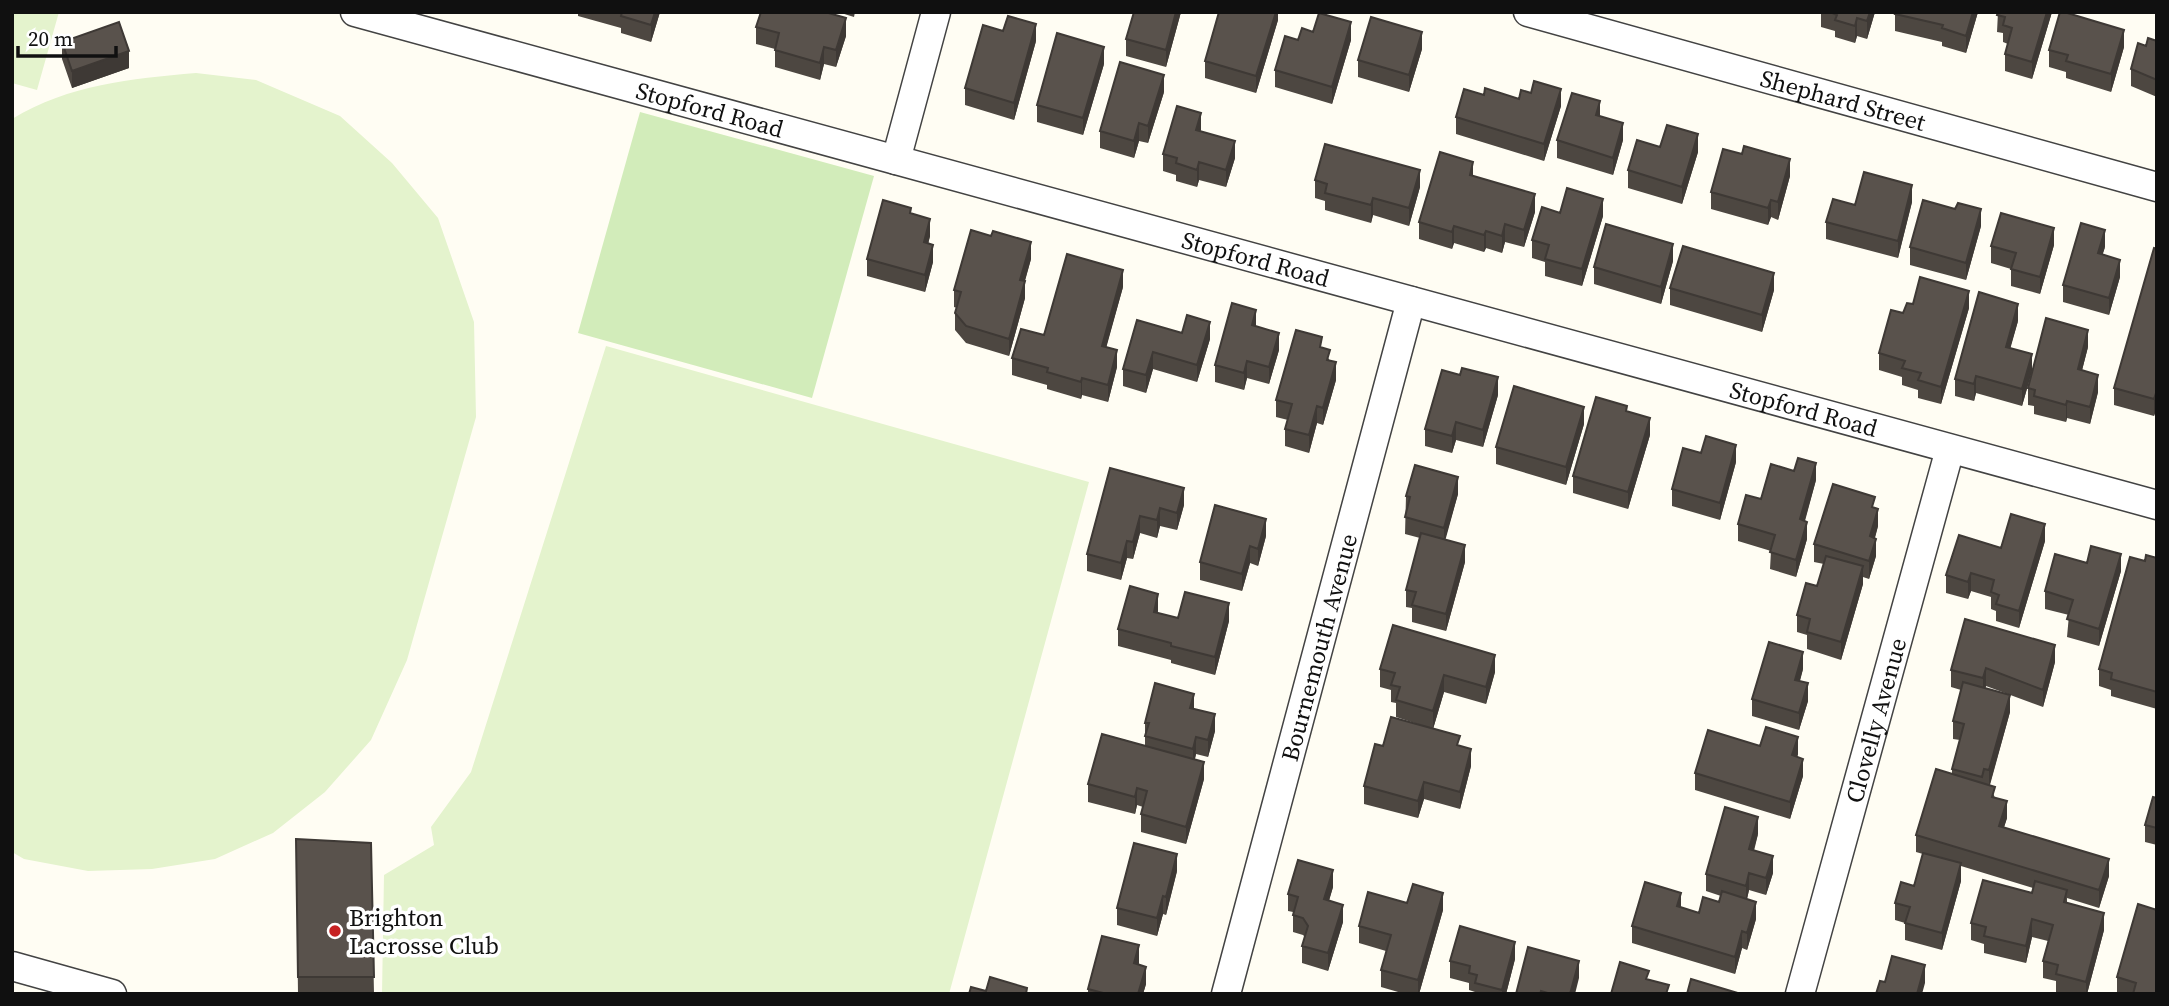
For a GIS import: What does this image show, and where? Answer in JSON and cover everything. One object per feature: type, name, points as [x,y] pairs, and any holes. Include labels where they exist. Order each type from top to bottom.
[{"type":"street","points":[[896,160],[936,12]]},
{"type":"street","name":"Shephard Street","points":[[1528,12],[2157,187]]},
{"type":"street","name":"Stopford Road","points":[[373,15],[2157,505]]},
{"type":"street","name":"Bournemouth Avenue","points":[[1226,994],[1411,301]]},
{"type":"street","name":"Clovelly Avenue","points":[[1800,994],[1950,449]]},
{"type":"street","points":[[12,967],[112,994]]},
{"type":"green space","points":[[12,12],[59,12],[37,90],[12,83]]},
{"type":"green space","points":[[196,73],[256,80],[340,116],[392,163],[438,218],[474,322],[476,417],[407,660],[371,740],[325,792],[273,833],[215,859],[152,869],[88,871],[24,859],[12,852],[12,119],[56,98],[101,85]]},
{"type":"green space","points":[[640,112],[874,176],[812,398],[578,333]]},
{"type":"green space","points":[[606,346],[1089,482],[949,994],[382,994],[384,875],[434,845],[431,827],[471,772]]},
{"type":"building","points":[[622,12],[655,12],[651,25],[621,16]]},
{"type":"building","points":[[761,12],[825,12],[846,18],[836,50],[824,47],[820,63],[775,50],[779,33],[756,27]]},
{"type":"building","points":[[1134,12],[1176,12],[1166,50],[1126,39]]},
{"type":"building","points":[[1219,12],[1276,12],[1256,76],[1205,61]]},
{"type":"building","points":[[1830,12],[1870,12],[1867,21],[1857,18],[1855,26],[1835,20],[1837,15]]},
{"type":"building","points":[[1973,12],[1966,36],[1942,28],[1943,25],[1895,14]]},
{"type":"building","points":[[1998,12],[2047,12],[2032,62],[2005,54],[2012,28],[2003,25],[2005,17],[1997,15]]},
{"type":"building","points":[[2060,12],[2124,30],[2111,74],[2066,61],[2068,55],[2049,50]]},
{"type":"building","points":[[1319,13],[1351,22],[1332,87],[1275,70],[1285,36],[1298,40],[1302,28],[1313,32]]},
{"type":"building","points":[[1008,16],[1036,24],[1014,103],[965,88],[983,25],[1003,31]]},
{"type":"building","points":[[1371,17],[1422,32],[1409,75],[1358,60]]},
{"type":"building","points":[[119,22],[129,51],[72,71],[62,42]]},
{"type":"building","points":[[1057,33],[1104,47],[1083,118],[1037,105]]},
{"type":"building","points":[[2148,38],[2157,41],[2157,80],[2131,69],[2138,43],[2146,46]]},
{"type":"building","points":[[1120,62],[1164,75],[1148,126],[1139,123],[1134,141],[1100,131]]},
{"type":"building","points":[[1534,81],[1561,89],[1544,144],[1456,117],[1464,89],[1484,95],[1485,88],[1519,99],[1521,90],[1531,93]]},
{"type":"building","points":[[1572,93],[1600,101],[1596,115],[1623,123],[1613,158],[1557,140]]},
{"type":"building","points":[[1177,106],[1201,113],[1196,130],[1235,141],[1226,170],[1199,162],[1197,170],[1176,163],[1177,158],[1163,154]]},
{"type":"building","points":[[1667,125],[1698,134],[1682,187],[1628,170],[1637,140],[1660,147]]},
{"type":"building","points":[[1325,144],[1420,170],[1409,208],[1373,198],[1371,205],[1325,193],[1327,184],[1315,180]]},
{"type":"building","points":[[1744,146],[1790,159],[1778,202],[1771,200],[1768,208],[1711,192],[1723,149],[1742,154]]},
{"type":"building","points":[[1440,152],[1473,162],[1470,175],[1535,194],[1524,230],[1505,224],[1502,236],[1486,231],[1484,235],[1454,226],[1452,232],[1419,222]]},
{"type":"building","points":[[1864,172],[1912,185],[1898,241],[1826,222],[1833,199],[1855,205]]},
{"type":"building","points":[[1567,188],[1603,199],[1582,269],[1545,259],[1549,245],[1532,240],[1542,207],[1560,213]]},
{"type":"building","points":[[883,200],[911,208],[910,213],[930,219],[924,242],[933,245],[925,275],[867,259]]},
{"type":"building","points":[[1923,200],[1955,209],[1958,203],[1981,209],[1966,263],[1910,247]]},
{"type":"building","points":[[2001,213],[2054,228],[2040,277],[2011,269],[2016,253],[1991,246]]},
{"type":"building","points":[[2081,223],[2105,230],[2098,253],[2120,260],[2109,298],[2063,285]]},
{"type":"building","points":[[1606,224],[1673,244],[1661,287],[1594,267]]},
{"type":"building","points":[[971,230],[991,236],[993,231],[1031,242],[1020,280],[1025,281],[1009,339],[966,326],[955,313],[961,292],[954,290]]},
{"type":"building","points":[[1683,246],[1774,273],[1762,315],[1670,288]]},
{"type":"building","points":[[2154,248],[2157,249],[2157,390],[2154,399],[2114,388]]},
{"type":"building","points":[[1067,254],[1123,270],[1102,346],[1117,350],[1108,385],[1082,378],[1081,382],[1047,372],[1048,368],[1012,358],[1021,329],[1044,335]]},
{"type":"building","points":[[1920,277],[1969,291],[1941,387],[1918,380],[1921,373],[1902,368],[1905,361],[1879,353],[1891,310],[1903,313],[1907,303],[1913,304]]},
{"type":"building","points":[[1979,292],[2018,304],[2006,347],[2032,354],[2022,389],[1976,376],[1974,384],[1955,379]]},
{"type":"building","points":[[1232,303],[1256,310],[1252,325],[1279,333],[1269,367],[1247,361],[1244,373],[1215,365]]},
{"type":"building","points":[[1187,315],[1210,322],[1197,365],[1153,352],[1146,375],[1123,369],[1137,320],[1182,333]]},
{"type":"building","points":[[2046,318],[2088,330],[2078,369],[2098,375],[2090,407],[2067,401],[2066,405],[2034,396],[2035,390],[2028,388]]},
{"type":"building","points":[[1296,330],[1322,337],[1320,347],[1330,350],[1327,360],[1336,362],[1323,408],[1317,406],[1309,435],[1285,429],[1292,404],[1276,400]]},
{"type":"building","points":[[1462,368],[1498,377],[1483,430],[1456,422],[1452,436],[1425,429],[1442,370],[1460,375]]},
{"type":"building","points":[[1514,386],[1584,407],[1566,467],[1496,447]]},
{"type":"building","points":[[1596,397],[1627,406],[1626,411],[1650,418],[1628,492],[1573,476]]},
{"type":"building","points":[[1706,436],[1736,445],[1720,503],[1672,489],[1683,448],[1701,453]]},
{"type":"building","points":[[1798,458],[1816,463],[1800,519],[1807,522],[1796,560],[1770,552],[1775,535],[1738,524],[1746,495],[1761,499],[1771,464],[1794,471]]},
{"type":"building","points":[[1415,465],[1458,477],[1444,528],[1405,517],[1410,497],[1406,496]]},
{"type":"building","points":[[1110,468],[1184,488],[1177,513],[1160,508],[1157,520],[1140,516],[1133,542],[1127,541],[1121,563],[1087,554]]},
{"type":"building","points":[[1833,484],[1875,497],[1872,507],[1878,509],[1870,536],[1876,539],[1869,561],[1814,544]]},
{"type":"building","points":[[1215,505],[1266,519],[1258,549],[1250,546],[1242,574],[1200,562]]},
{"type":"building","points":[[2011,514],[2045,524],[2019,611],[1996,604],[1999,595],[1991,592],[1994,580],[1971,573],[1968,582],[1946,575],[1959,535],[2001,548]]},
{"type":"building","points":[[1421,533],[1465,545],[1446,614],[1412,605],[1416,592],[1406,590]]},
{"type":"building","points":[[2091,546],[2121,554],[2099,629],[2067,619],[2073,600],[2045,591],[2055,554],[2087,563]]},
{"type":"building","points":[[2146,555],[2157,558],[2157,692],[2111,679],[2112,673],[2099,669],[2130,557],[2145,561]]},
{"type":"building","points":[[1826,556],[1863,566],[1841,642],[1807,632],[1810,619],[1797,615],[1806,583],[1817,586]]},
{"type":"building","points":[[1130,586],[1158,594],[1154,612],[1178,618],[1185,592],[1229,603],[1215,657],[1118,629]]},
{"type":"building","points":[[1965,619],[2055,645],[2043,690],[1986,668],[1983,678],[1951,670]]},
{"type":"building","points":[[1393,625],[1495,655],[1486,687],[1444,675],[1433,711],[1396,700],[1400,687],[1391,685],[1395,673],[1380,669]]},
{"type":"building","points":[[1769,642],[1803,652],[1795,680],[1808,683],[1799,713],[1752,699]]},
{"type":"building","points":[[1963,682],[2010,695],[1989,770],[1984,769],[1982,777],[1952,769],[1964,724],[1953,721]]},
{"type":"building","points":[[1155,683],[1194,694],[1190,708],[1215,714],[1208,740],[1196,737],[1193,749],[1145,736],[1149,723],[1145,723]]},
{"type":"building","points":[[1391,717],[1460,736],[1457,745],[1471,749],[1460,792],[1424,782],[1418,801],[1364,786],[1375,744],[1383,746]]},
{"type":"building","points":[[1766,727],[1798,737],[1792,755],[1803,759],[1790,802],[1695,773],[1708,730],[1760,746]]},
{"type":"building","points":[[1102,734],[1204,762],[1186,827],[1141,814],[1147,791],[1137,788],[1135,797],[1088,784]]},
{"type":"building","points":[[1936,769],[1995,787],[1992,797],[2007,801],[1999,826],[2109,859],[2099,890],[1916,835]]},
{"type":"building","points":[[2153,797],[2157,798],[2157,828],[2145,825]]},
{"type":"building","points":[[1725,807],[1758,817],[1749,849],[1773,856],[1766,878],[1749,873],[1746,886],[1706,874]]},
{"type":"building","name":"Brighton Lacrosse Club","points":[[296,839],[371,843],[374,977],[298,977]]},
{"type":"building","points":[[1134,843],[1177,854],[1166,897],[1163,896],[1157,918],[1117,908]]},
{"type":"building","points":[[1923,853],[1961,863],[1942,933],[1905,923],[1910,907],[1895,903],[1901,882],[1914,886]]},
{"type":"building","points":[[1298,860],[1333,870],[1324,899],[1343,905],[1328,953],[1302,946],[1308,926],[1303,918],[1293,915],[1298,897],[1288,894]]},
{"type":"building","points":[[1983,880],[2032,893],[2035,881],[2067,890],[2064,902],[2104,913],[2086,982],[2056,974],[2058,965],[2043,961],[2053,925],[2032,919],[2026,946],[1984,936],[1986,927],[1971,923]]},
{"type":"building","points":[[1645,882],[1681,893],[1677,906],[1699,913],[1703,897],[1719,902],[1722,891],[1756,902],[1747,933],[1742,931],[1735,957],[1632,926]]},
{"type":"building","points":[[1413,884],[1443,893],[1418,980],[1381,970],[1391,935],[1359,926],[1368,892],[1407,903]]},
{"type":"building","points":[[2138,904],[2157,910],[2157,994],[2133,994],[2136,983],[2117,977]]},
{"type":"building","points":[[1460,926],[1515,942],[1502,990],[1475,983],[1477,975],[1469,973],[1470,966],[1450,961]]},
{"type":"building","points":[[1102,936],[1139,945],[1134,963],[1146,967],[1138,994],[1107,994],[1088,989]]},
{"type":"building","points":[[1528,947],[1579,961],[1570,994],[1541,991],[1540,994],[1516,994]]},
{"type":"building","points":[[1892,956],[1925,965],[1917,994],[1876,994],[1880,981],[1885,982]]},
{"type":"building","points":[[1620,962],[1649,971],[1646,979],[1669,985],[1666,994],[1611,994]]},
{"type":"building","points":[[990,977],[1027,988],[1026,994],[969,994],[971,987],[986,991]]},
{"type":"building","points":[[1691,979],[1741,994],[1687,994]]},
{"type":"place","name":"Brighton Lacrosse Club","points":[[335,931]]}]
